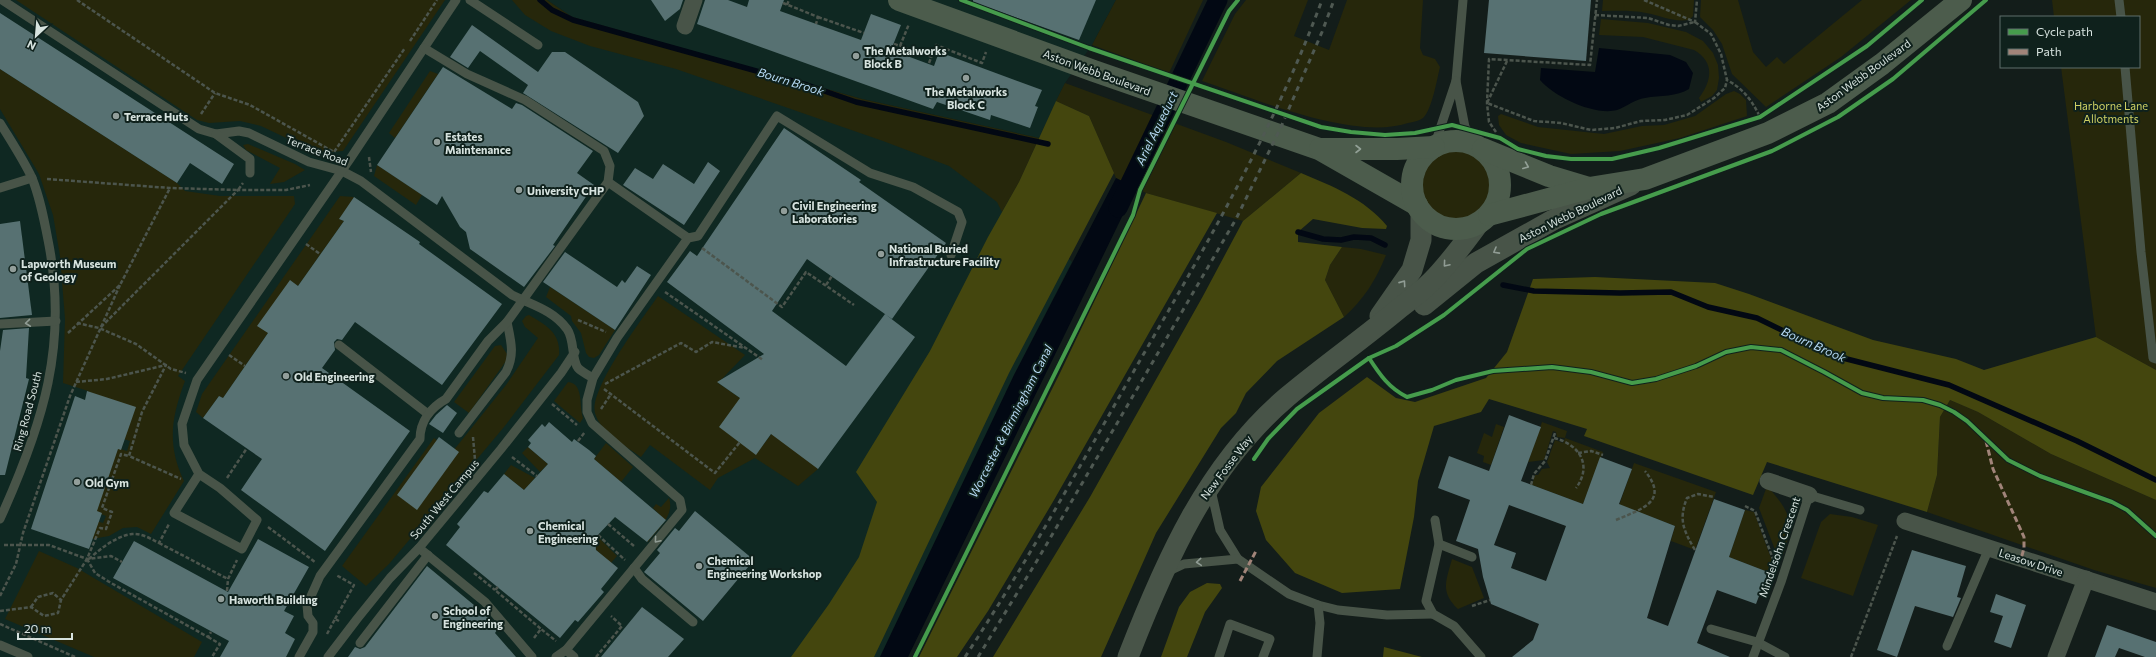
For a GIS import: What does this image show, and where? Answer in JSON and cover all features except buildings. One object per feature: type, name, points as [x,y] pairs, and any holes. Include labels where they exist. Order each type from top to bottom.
[{"type":"highway","name":"Aston Webb Boulevard","points":[[899,0],[1094,71],[1319,149],[1419,208]]},
{"type":"highway","name":"Aston Webb Boulevard","points":[[1484,219],[1589,188],[1644,179],[1761,121],[1828,102],[1882,64],[1961,0]]},
{"type":"highway","points":[[1448,142],[1463,142],[1477,146],[1492,160],[1500,178],[1500,191],[1496,204],[1484,219],[1466,228],[1454,229],[1440,226],[1428,219],[1419,208],[1412,181],[1416,168],[1423,155],[1434,147],[1448,142]]},
{"type":"highway","name":"Aston Webb Boulevard","points":[[1477,146],[1549,176],[1589,188]]},
{"type":"highway","name":"Aston Webb Boulevard","points":[[1319,149],[1397,149],[1434,147]]},
{"type":"street","points":[[685,26],[694,0]]},
{"type":"street","name":"Aston Webb Boulevard","points":[[1476,263],[1553,220],[1644,179]]},
{"type":"street","name":"New Fosse Way","points":[[1365,338],[1412,270],[1421,240],[1419,208]]},
{"type":"street","name":"New Fosse Way","points":[[1128,657],[1160,576],[1178,538],[1210,485],[1256,428],[1287,397],[1365,338],[1431,282],[1484,219]]},
{"type":"street","name":"New Fosse Way","points":[[1365,338],[1383,332],[1412,314],[1476,263]]},
{"type":"street","points":[[1768,481],[1809,495]]},
{"type":"street","name":"Leasow Drive","points":[[1906,522],[2156,602]]},
{"type":"street","points":[[2056,657],[2086,579]]},
{"type":"lane","name":"Terrace Road","points":[[2,0],[183,121],[198,129],[216,134],[239,131],[249,133],[308,162],[342,171],[367,186],[512,295],[538,305],[555,317],[567,329],[572,338],[576,364],[579,369],[593,378]]},
{"type":"lane","points":[[199,474],[174,512],[242,549],[257,520],[220,488],[199,474],[184,445],[182,424],[197,380],[342,171],[456,0]]},
{"type":"lane","points":[[470,0],[538,44]]},
{"type":"lane","points":[[1434,147],[1456,81],[1463,0]]},
{"type":"lane","points":[[2120,0],[2121,16]]},
{"type":"lane","points":[[299,657],[313,632],[313,623],[308,616],[307,605],[324,568],[420,440],[420,428],[428,414],[438,404],[446,399],[488,341],[507,322],[608,182],[610,166],[604,151],[524,100],[467,74],[424,48]]},
{"type":"lane","points":[[2125,68],[2141,252],[2153,358],[2156,359]]},
{"type":"lane","points":[[1456,81],[1465,127],[1477,146]]},
{"type":"lane","points":[[556,657],[566,650],[631,566],[682,510],[680,500],[592,423],[587,412],[586,400],[593,378],[617,338],[688,238],[698,236],[777,116],[870,173],[914,187],[958,212],[962,222],[951,255]]},
{"type":"lane","name":"Ring Road South","points":[[0,123],[32,178],[41,206],[55,285],[56,320],[49,383],[36,430],[23,469],[0,519]]},
{"type":"lane","points":[[216,134],[250,159],[250,173]]},
{"type":"lane","points":[[0,188],[32,178]]},
{"type":"lane","points":[[608,182],[688,238]]},
{"type":"lane","points":[[0,324],[56,320]]},
{"type":"lane","points":[[459,433],[506,372],[512,361],[512,347],[507,322]]},
{"type":"lane","points":[[339,345],[428,414]]},
{"type":"lane","name":"South West Campus","points":[[328,657],[390,578],[419,548],[501,449],[561,372],[574,352]]},
{"type":"lane","points":[[1210,485],[1220,530],[1238,559],[1289,594],[1318,605],[1338,610],[1387,615],[1434,614]]},
{"type":"lane","name":"Mindelsohn Crescent","points":[[1753,657],[1757,642],[1781,582],[1809,495],[1860,510]]},
{"type":"lane","points":[[1435,520],[1439,544],[1426,601],[1434,614],[1454,626],[1481,657]]},
{"type":"lane","points":[[1439,544],[1472,557]]},
{"type":"lane","points":[[419,548],[486,602],[532,657]]},
{"type":"lane","points":[[1947,646],[1988,548]]},
{"type":"lane","points":[[360,643],[428,555]]},
{"type":"lane","points":[[1160,576],[1184,564],[1238,559]]},
{"type":"lane","points":[[631,566],[642,579],[693,622]]},
{"type":"lane","points":[[1317,657],[1320,623],[1318,605]]},
{"type":"lane","points":[[1219,657],[1230,624],[1270,639],[1263,657]]},
{"type":"lane","points":[[1711,629],[1757,642],[1785,657]]},
{"type":"lane","points":[[0,645],[28,657]]},
{"type":"lane","points":[[566,650],[574,657]]},
{"type":"path","points":[[77,0],[215,93],[250,105],[334,152],[437,0]]},
{"type":"path","points":[[787,5],[789,0]]},
{"type":"path","points":[[1500,138],[1489,122],[1487,103],[1489,59],[1590,65],[1597,0]]},
{"type":"path","points":[[1487,103],[1534,121],[1561,123],[1591,130],[1687,115],[1714,98],[1725,88],[1727,80],[1721,54],[1711,34],[1695,22],[1644,0]]},
{"type":"path","points":[[1695,22],[1697,0]]},
{"type":"path","points":[[783,3],[864,33]]},
{"type":"path","points":[[1595,15],[1648,18],[1669,25],[1678,26],[1695,22]]},
{"type":"path","points":[[816,24],[818,17]]},
{"type":"path","points":[[900,46],[910,22]]},
{"type":"path","points":[[894,44],[932,57]]},
{"type":"path","points":[[929,63],[936,46],[982,63],[987,50]]},
{"type":"path","points":[[1487,103],[1507,61]]},
{"type":"path","points":[[1727,80],[1739,87],[1751,99],[1761,121]]},
{"type":"path","points":[[197,120],[215,93]]},
{"type":"path","points":[[1465,127],[1500,138]]},
{"type":"path","points":[[372,152],[368,158],[372,176]]},
{"type":"path","points":[[99,328],[238,190],[250,173]]},
{"type":"path","points":[[32,178],[170,188],[238,190],[286,190],[310,184]]},
{"type":"path","points":[[0,596],[16,564],[19,545],[76,382],[99,328],[170,188]]},
{"type":"path","points":[[688,238],[782,307],[806,272],[854,305]]},
{"type":"path","points":[[826,285],[832,276]]},
{"type":"path","points":[[64,337],[77,323],[120,285]]},
{"type":"path","points":[[660,289],[763,360]]},
{"type":"path","points":[[77,323],[99,328],[136,344],[171,369],[182,371]]},
{"type":"path","points":[[740,442],[715,473],[600,386],[681,343],[696,352],[712,342],[747,349]]},
{"type":"path","points":[[1369,358],[1383,380],[1397,392],[1407,397],[1432,390],[1456,380],[1493,371],[1552,367],[1591,372],[1632,383],[1662,377],[1696,366],[1726,352],[1751,347],[1780,350],[1862,393],[1883,398],[1923,400],[1949,409],[1967,421],[2008,460],[2040,476],[2112,502],[2127,510],[2156,536]]},
{"type":"path","points":[[219,348],[245,366]]},
{"type":"path","points":[[76,382],[107,378],[166,365]]},
{"type":"path","points":[[129,456],[142,412],[166,365]]},
{"type":"path","points":[[550,402],[585,432]]},
{"type":"path","points":[[1530,485],[1534,474],[1545,461],[1555,433]]},
{"type":"path","points":[[1554,438],[1568,442],[1578,453],[1585,469],[1582,480],[1576,488]]},
{"type":"path","points":[[220,488],[247,448]]},
{"type":"path","points":[[1578,453],[1592,451],[1603,455]]},
{"type":"path","points":[[192,483],[121,454],[102,508],[112,512],[106,529],[100,528],[88,560],[95,573],[220,644],[212,657]]},
{"type":"path","points":[[1616,520],[1646,506],[1654,499],[1655,489],[1653,480],[1645,471]]},
{"type":"path","points":[[1695,550],[1686,535],[1681,512],[1687,498],[1698,494],[1714,497]]},
{"type":"path","points":[[1745,506],[1755,511],[1774,561]]},
{"type":"path","points":[[159,543],[174,512]]},
{"type":"path","points":[[257,520],[324,568],[354,585],[334,619]]},
{"type":"path","points":[[598,535],[631,566],[639,550],[608,524]]},
{"type":"path","points":[[0,612],[32,607],[44,616],[58,613],[61,600],[88,560],[102,547],[132,534],[145,536],[228,579]]},
{"type":"path","points":[[1851,657],[1895,540]]},
{"type":"path","points":[[4,545],[49,545],[88,560],[111,556],[122,562]]},
{"type":"path","points":[[227,591],[228,579],[242,549]]},
{"type":"path","points":[[483,580],[566,650]]},
{"type":"path","points":[[495,590],[498,587]]},
{"type":"path","points":[[32,607],[38,598],[53,593],[61,600]]},
{"type":"path","points":[[1472,606],[1490,600]]},
{"type":"path","points":[[0,624],[75,657]]},
{"type":"path","points":[[596,657],[622,626]]},
{"type":"path","points":[[525,649],[541,629]]},
{"type":"path","points":[[208,638],[211,632]]},
{"type":"path","points":[[606,644],[609,647]]},
{"type":"shaded area","points":[[0,0],[532,0],[559,21],[905,118],[1008,195],[1072,262],[1014,375],[880,657],[0,657]]},
{"type":"shaded area","points":[[547,0],[1116,0],[1092,45],[1065,83],[1039,138],[862,99],[572,17]]},
{"type":"shaded area","points":[[1056,101],[1089,116],[1114,173],[1009,373],[874,657],[791,657],[829,604],[859,557],[877,502],[856,472],[930,351],[988,237],[1019,182]]},
{"type":"shaded area","points":[[1301,173],[1347,194],[1369,208],[1387,226],[1386,229],[1362,228],[1313,219],[1298,232],[1298,242],[1342,247],[1330,265],[1325,280],[1344,317],[1277,361],[1246,393],[1236,413],[1221,428],[1156,533],[1101,657],[993,657],[1090,497],[1203,296],[1243,221]]},
{"type":"shaded area","points":[[1146,193],[1217,213],[1054,500],[988,611],[957,657],[919,657],[1060,373]]},
{"type":"shaded area","points":[[1595,277],[1715,283],[1873,340],[1956,359],[1984,370],[2096,337],[2156,370],[2156,500],[2051,454],[1978,412],[1950,400],[1940,417],[1937,475],[1927,512],[1767,462],[1753,495],[1584,436],[1587,429],[1489,399],[1481,412],[1434,426],[1418,481],[1414,517],[1400,589],[1342,593],[1295,573],[1266,540],[1256,511],[1261,487],[1319,413],[1367,377],[1396,398],[1415,402],[1486,378],[1507,352],[1533,279]]},
{"type":"shaded area","points":[[1207,583],[1220,584],[1222,588],[1205,612],[1187,657],[1161,657],[1179,607],[1190,592]]},
{"type":"shaded area","points":[[1384,647],[1422,657],[1383,657]]},
{"type":"green space","points":[[16,0],[445,0],[343,151],[318,153],[261,126],[240,121],[209,123],[197,120]]},
{"type":"green space","points":[[512,0],[547,0],[572,17],[862,99],[1039,138],[1019,182],[1002,212],[997,202],[949,166],[883,141],[676,69],[590,46],[551,31],[525,15]]},
{"type":"green space","points":[[1116,0],[1203,0],[1169,73],[1092,45]]},
{"type":"green space","points":[[1246,0],[1308,0],[1294,36],[1329,50],[1347,0],[1423,0],[1420,48],[1423,55],[1435,59],[1440,67],[1434,94],[1426,114],[1420,120],[1408,123],[1386,127],[1361,127],[1305,116],[1202,81],[1235,14]]},
{"type":"green space","points":[[1603,0],[1694,0],[1693,16],[1689,20],[1677,20],[1641,12],[1602,11]]},
{"type":"green space","points":[[1701,0],[1738,0],[1753,52],[1766,67],[1777,57],[1784,64],[1862,0],[1911,0],[1841,57],[1766,107],[1732,74],[1722,44],[1713,30],[1700,17]]},
{"type":"green space","name":"Harborne Lane Allotments","points":[[2052,0],[2156,0],[2156,370],[2096,337],[2061,68],[2140,68],[2140,16],[2054,16]]},
{"type":"green space","points":[[1601,19],[1648,23],[1686,32],[1703,41],[1713,53],[1718,65],[1719,78],[1717,90],[1712,96],[1701,102],[1699,98],[1707,85],[1709,72],[1705,60],[1694,50],[1643,37],[1599,35]]},
{"type":"green space","points":[[0,69],[177,183],[185,191],[220,196],[294,196],[295,204],[178,376],[185,381],[174,419],[173,443],[175,455],[184,481],[151,534],[137,527],[123,528],[109,536],[92,539],[97,521],[103,523],[106,516],[96,512],[117,448],[127,451],[130,441],[124,439],[88,391],[63,383],[65,319],[60,256],[53,215],[39,174],[0,109]]},
{"type":"green space","points":[[430,71],[438,74],[395,138],[389,133]]},
{"type":"green space","points":[[1065,83],[1226,142],[1301,173],[1243,221],[1146,193],[1116,178],[1089,116],[1056,101]]},
{"type":"green space","points":[[1734,91],[1746,100],[1747,116],[1680,138],[1620,151],[1571,154],[1521,143],[1506,135],[1499,125],[1498,116],[1501,114],[1538,127],[1604,134],[1642,126],[1664,125],[1695,116],[1726,94]]},
{"type":"green space","points":[[248,144],[295,164],[305,170],[284,182],[270,184],[280,168],[246,150],[243,145]]},
{"type":"green space","points":[[1449,149],[1463,149],[1470,151],[1482,159],[1490,171],[1492,185],[1490,199],[1482,211],[1470,219],[1463,221],[1449,221],[1442,219],[1430,211],[1422,199],[1420,192],[1420,178],[1422,171],[1430,159],[1442,151]]},
{"type":"green space","points":[[377,165],[422,195],[416,205],[374,176]]},
{"type":"green space","points":[[340,196],[354,197],[340,219],[344,221],[298,286],[290,281],[268,333],[223,398],[219,396],[203,418],[196,412],[202,394]]},
{"type":"green space","points":[[1342,247],[1361,249],[1386,255],[1369,289],[1344,317],[1325,280],[1330,265]]},
{"type":"green space","points":[[550,287],[615,330],[599,355],[594,358],[589,357],[586,353],[581,333],[572,321],[571,316],[546,297]]},
{"type":"green space","points":[[658,296],[745,355],[718,383],[740,398],[756,454],[777,427],[818,469],[798,486],[755,458],[718,478],[710,490],[650,445],[641,457],[614,438],[602,426],[595,413],[595,402],[600,388],[608,371],[630,336]]},
{"type":"green space","points":[[529,315],[541,322],[555,335],[558,341],[559,355],[504,427],[389,564],[366,586],[342,566],[434,438],[453,451],[506,385],[538,338],[525,327],[522,321]]},
{"type":"green space","points":[[501,345],[507,354],[506,361],[469,413],[454,402],[495,346]]},
{"type":"green space","points":[[568,382],[577,386],[579,391],[583,418],[580,423],[554,401]]},
{"type":"green space","points":[[1950,400],[1978,412],[2051,454],[2156,500],[2156,588],[2094,570],[1927,512],[1937,475],[1940,417]]},
{"type":"green space","points":[[1542,422],[1567,431],[1565,438],[1557,437],[1556,432],[1553,431],[1544,460],[1528,462]]},
{"type":"green space","points":[[1496,424],[1504,427],[1491,465],[1483,462],[1484,456],[1477,453],[1484,433],[1492,437]]},
{"type":"green space","points":[[1565,438],[1603,452],[1583,504],[1532,485],[1535,475],[1538,475],[1542,469],[1550,468],[1547,462],[1555,440],[1563,443]]},
{"type":"green space","points":[[606,443],[633,467],[621,482],[594,459]]},
{"type":"green space","points":[[528,447],[548,464],[540,472],[522,453]]},
{"type":"green space","points":[[1634,463],[1716,492],[1695,550],[1671,541],[1675,526],[1644,514],[1614,520]]},
{"type":"green space","points":[[511,465],[535,478],[524,490],[504,474]]},
{"type":"green space","points":[[1767,486],[1781,503],[1788,518],[1789,534],[1783,555],[1777,555],[1759,508]]},
{"type":"green space","points":[[669,498],[670,510],[668,516],[648,542],[643,539],[662,517],[653,508],[656,504],[661,507]]},
{"type":"green space","points":[[1745,510],[1754,512],[1772,561],[1768,572],[1729,557]]},
{"type":"green space","points":[[1830,514],[1852,517],[1878,525],[1853,596],[1801,578],[1821,522]]},
{"type":"green space","points":[[597,536],[617,556],[611,563],[596,550]]},
{"type":"green space","points":[[39,551],[77,568],[202,642],[194,657],[94,657],[5,619]]},
{"type":"green space","points":[[1452,559],[1472,567],[1484,598],[1458,609],[1452,603],[1446,586]]},
{"type":"water","points":[[1599,48],[1670,55],[1686,62],[1693,73],[1689,89],[1674,95],[1641,99],[1617,110],[1608,111],[1587,108],[1565,99],[1555,93],[1540,80],[1541,68],[1595,72]]},
{"type":"water","name":"Worcester & Birmingham Canal","points":[[1116,178],[1136,188],[908,657],[880,657],[1014,375]]},
{"type":"waterway","name":"Bourn Brook","points":[[540,0],[552,10],[573,20],[807,85],[856,102],[1048,144]]},
{"type":"waterway","name":"Ariel Aqueduct","points":[[1118,208],[1218,0]]},
{"type":"waterway","name":"Bourn Brook","points":[[1298,232],[1323,239],[1341,240],[1354,237],[1371,238],[1385,245]]},
{"type":"waterway","name":"Bourn Brook","points":[[1503,285],[1534,291],[1620,293],[1671,292],[1708,307],[1757,318],[1835,356],[1949,385],[2077,441],[2156,480]]},
{"type":"railway","points":[[965,657],[1010,586],[1212,234],[1282,96],[1322,0]]},
{"type":"railway","points":[[978,657],[1038,559],[1236,219],[1281,127],[1322,32],[1334,0]]},
{"type":"marked path","points":[[1986,441],[1993,469],[2024,537],[2024,548],[2021,559]]},
{"type":"marked path","points":[[1240,581],[1256,551]]},
{"type":"cycle path","points":[[961,0],[1089,48],[1321,127],[1351,132],[1385,135],[1415,133],[1452,125],[1500,138],[1518,149],[1546,156],[1571,159],[1612,159],[1659,148],[1760,117],[1867,46],[1922,0]]},
{"type":"cycle path","points":[[915,657],[1133,215],[1140,190],[1229,11],[1238,0]]},
{"type":"cycle path","points":[[1254,459],[1268,439],[1297,409],[1369,358],[1396,346],[1444,315],[1527,249],[1601,214],[1772,151],[1838,117],[1893,79],[1986,0]]},
{"type":"cycle path","points":[[1369,358],[1385,380],[1395,390],[1407,397],[1432,390],[1456,380],[1493,371],[1552,367],[1591,372],[1632,383],[1656,379],[1696,366],[1726,352],[1751,347],[1781,350],[1862,393],[1883,398],[1923,400],[1940,405],[1967,421],[2008,460],[2040,476],[2112,502],[2127,510],[2156,536]]},
{"type":"place","name":"The Metalworks Block B","points":[[856,56]]},
{"type":"place","name":"The Metalworks Block C","points":[[966,78]]},
{"type":"place","name":"Terrace Huts","points":[[116,116]]},
{"type":"place","name":"Estates Maintenance","points":[[437,142]]},
{"type":"place","name":"University CHP","points":[[519,190]]},
{"type":"place","name":"Civil Engineering Laboratories","points":[[784,211]]},
{"type":"place","name":"National Buried Infrastructure Facility","points":[[881,254]]},
{"type":"place","name":"Lapworth Museum of Geology","points":[[13,269]]},
{"type":"place","name":"Old Engineering","points":[[286,376]]},
{"type":"place","name":"Old Gym","points":[[77,482]]},
{"type":"place","name":"Chemical Engineering","points":[[530,531]]},
{"type":"place","name":"Chemical Engineering Workshop","points":[[699,566]]},
{"type":"place","name":"Haworth Building","points":[[221,599]]},
{"type":"place","name":"School of Engineering","points":[[435,616]]}]
